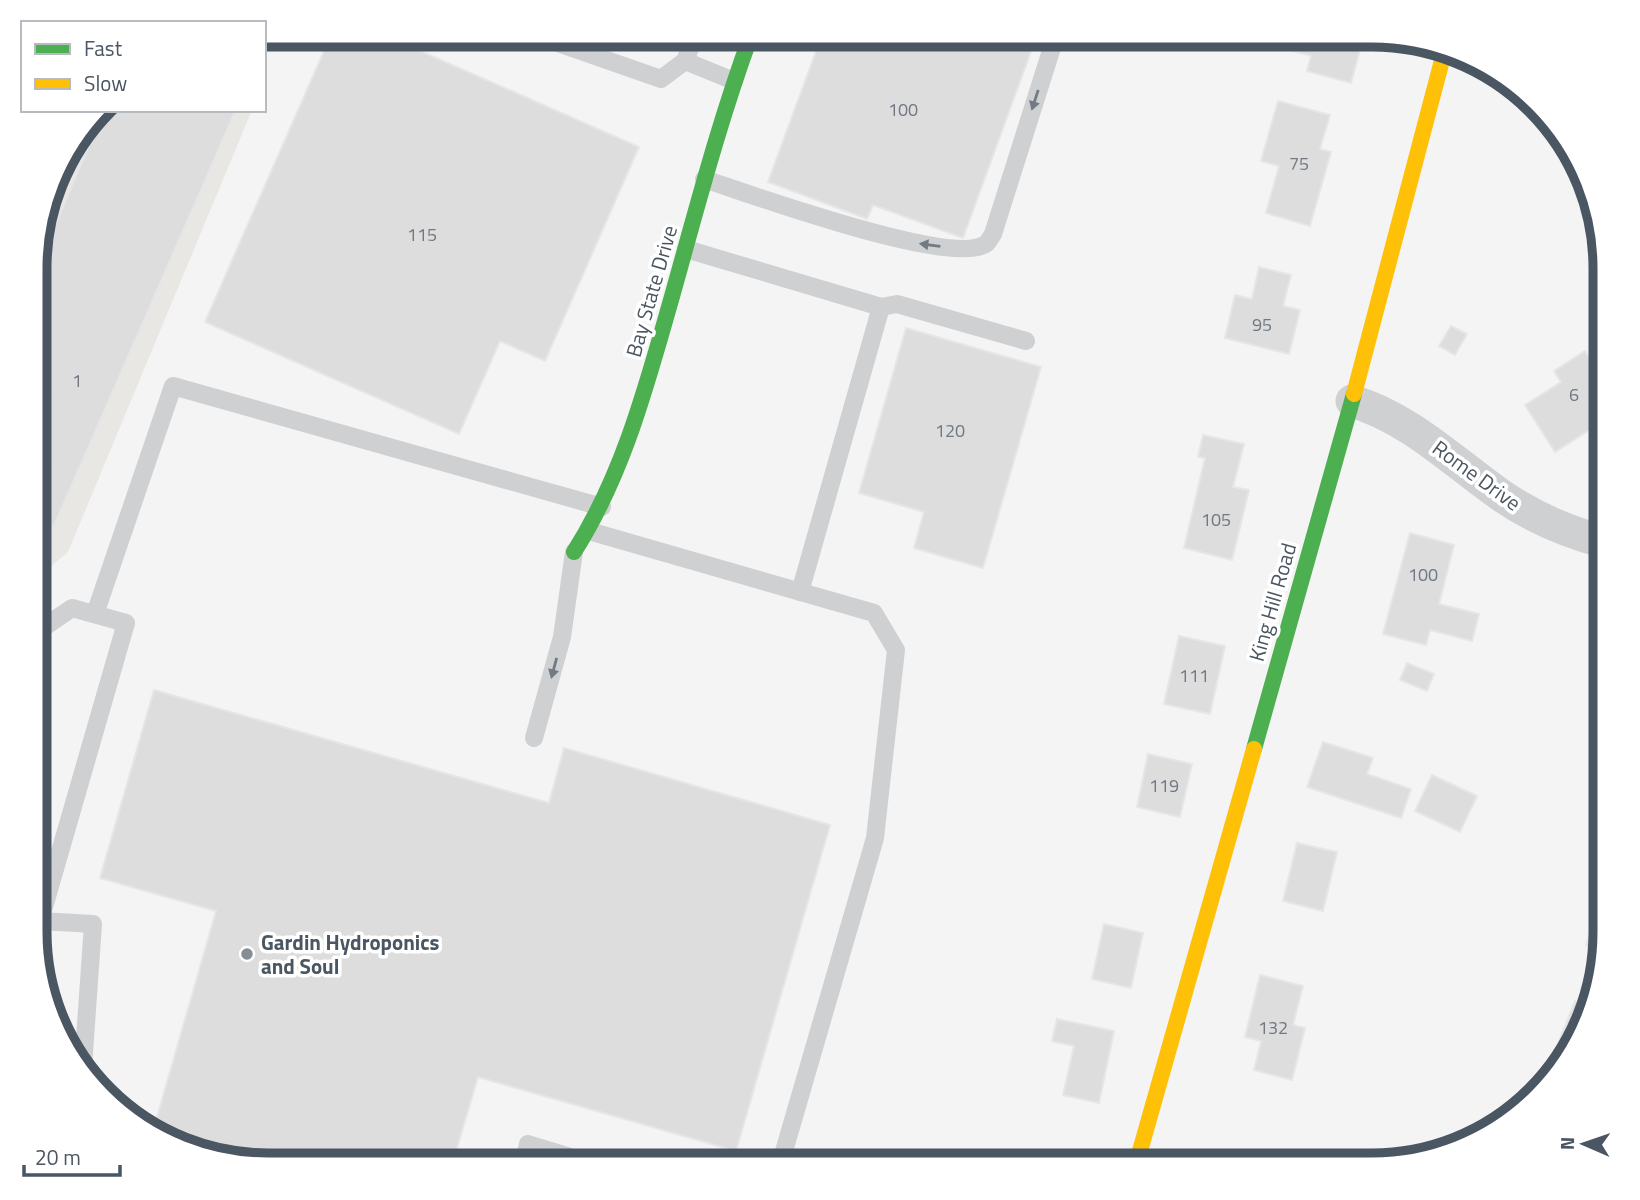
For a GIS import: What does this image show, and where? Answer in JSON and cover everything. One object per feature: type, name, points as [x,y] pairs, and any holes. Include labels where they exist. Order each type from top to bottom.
[{"type":"street","name":"Bay State Drive","points":[[574,552],[602,507],[630,436],[704,179],[747,47]]},
{"type":"street","name":"King Hill Road","points":[[1139,1153],[1352,401],[1442,59]]},
{"type":"street","name":"Rome Drive","points":[[1352,401],[1382,411],[1414,428],[1535,517],[1571,533],[1592,539]]},
{"type":"lane","points":[[570,47],[661,79],[685,61],[690,47]]},
{"type":"lane","points":[[704,179],[852,228],[930,246],[974,248],[986,244],[993,234],[1052,48]]},
{"type":"lane","points":[[685,61],[734,82]]},
{"type":"lane","points":[[686,249],[881,307],[897,304],[1026,341]]},
{"type":"lane","points":[[800,592],[881,307]]},
{"type":"lane","points":[[95,614],[173,386],[602,507]]},
{"type":"lane","points":[[589,531],[874,613],[896,650],[875,838],[784,1152]]},
{"type":"lane","points":[[534,738],[562,637],[574,552]]},
{"type":"lane","points":[[48,625],[72,608],[126,623],[48,890]]},
{"type":"lane","points":[[48,921],[93,924],[84,1053]]},
{"type":"lane","points":[[526,1152],[528,1144],[555,1152]]},
{"type":"shaded area","points":[[113,112],[251,112],[68,552],[47,569],[47,268],[51,225],[64,184],[85,146]]},
{"type":"building","points":[[326,47],[412,47],[639,147],[545,361],[500,341],[459,434],[205,322]]},
{"type":"building","points":[[817,47],[1032,48],[963,238],[873,205],[867,219],[768,182]]},
{"type":"building","points":[[1360,48],[1351,83],[1307,71],[1311,56],[1290,50]]},
{"type":"building","points":[[1278,101],[1330,115],[1320,149],[1331,152],[1310,226],[1266,213],[1279,166],[1261,161]]},
{"type":"building","points":[[113,112],[235,112],[54,526],[47,523],[49,240],[94,134]]},
{"type":"building","points":[[1259,267],[1291,275],[1283,306],[1300,310],[1289,354],[1225,338],[1235,295],[1252,299]]},
{"type":"building","points":[[1451,326],[1467,334],[1455,355],[1439,346]]},
{"type":"building","points":[[906,328],[1041,367],[983,568],[914,548],[924,512],[859,493]]},
{"type":"building","points":[[1585,351],[1592,360],[1592,428],[1555,452],[1525,405],[1561,382],[1554,371]]},
{"type":"building","points":[[1203,435],[1244,444],[1233,487],[1249,490],[1232,560],[1184,548],[1205,458],[1198,457]]},
{"type":"building","points":[[1410,533],[1454,545],[1439,604],[1479,614],[1472,641],[1430,630],[1426,645],[1383,634]]},
{"type":"building","points":[[1179,636],[1225,646],[1210,714],[1164,704]]},
{"type":"building","points":[[1407,663],[1434,674],[1427,691],[1400,680]]},
{"type":"building","points":[[154,690],[549,803],[564,748],[830,825],[736,1151],[478,1077],[456,1152],[254,1152],[225,1149],[184,1136],[156,1121],[216,911],[100,878]]},
{"type":"building","points":[[1323,742],[1373,758],[1367,774],[1411,789],[1401,818],[1307,787]]},
{"type":"building","points":[[1148,754],[1192,764],[1180,817],[1137,807]]},
{"type":"building","points":[[1432,775],[1477,796],[1460,832],[1415,811]]},
{"type":"building","points":[[1297,843],[1337,852],[1323,911],[1283,901]]},
{"type":"building","points":[[1104,924],[1143,933],[1131,988],[1092,979]]},
{"type":"building","points":[[1591,932],[1592,932],[1592,947],[1586,945]]},
{"type":"building","points":[[1260,975],[1303,986],[1293,1025],[1305,1028],[1292,1080],[1254,1070],[1261,1041],[1245,1037]]},
{"type":"building","points":[[1575,1001],[1581,1003],[1563,1042],[1561,1045],[1558,1044]]},
{"type":"building","points":[[1057,1019],[1114,1031],[1099,1103],[1063,1095],[1074,1046],[1052,1041]]},
{"type":"traffic: fast","points":[[574,552],[606,492],[632,430],[718,134],[746,47]]},
{"type":"traffic: fast","points":[[1254,749],[1354,394]]},
{"type":"traffic: slow","points":[[1354,394],[1442,59]]},
{"type":"traffic: slow","points":[[1139,1153],[1254,749]]},
{"type":"place","name":"Gardin Hydroponics and Soul","points":[[247,954]]}]
